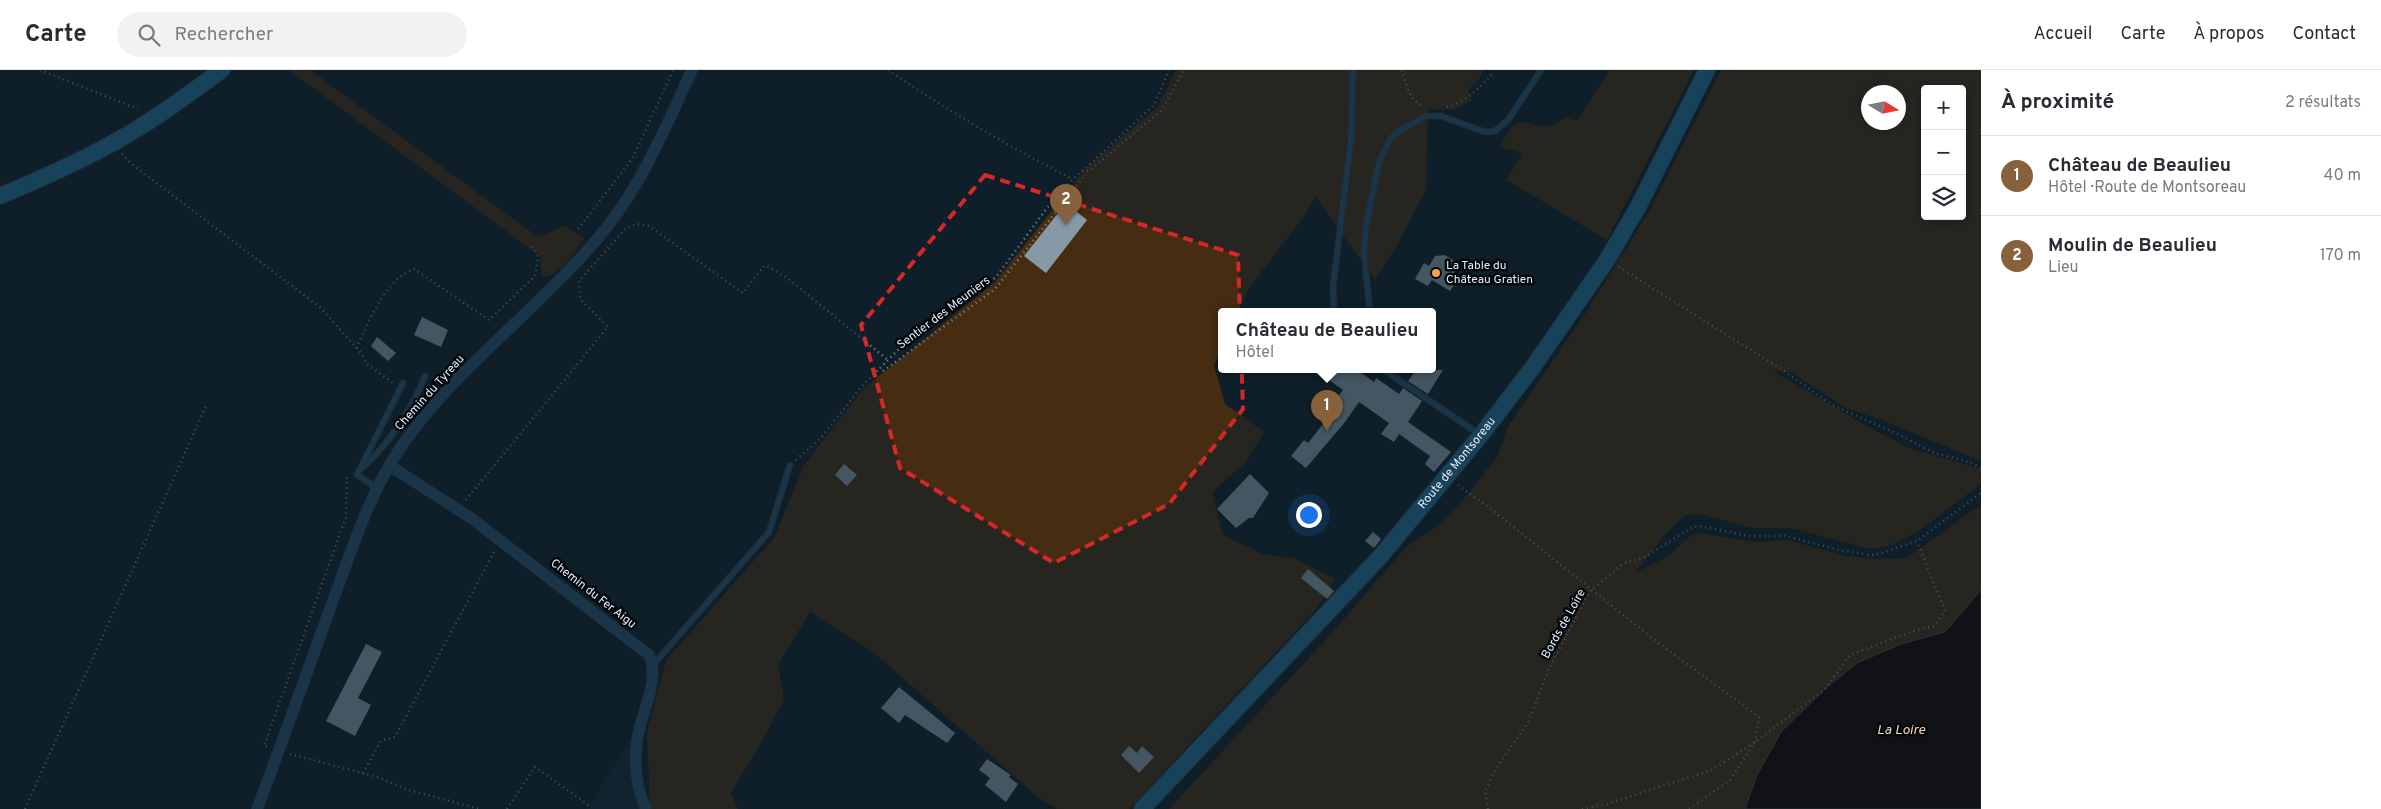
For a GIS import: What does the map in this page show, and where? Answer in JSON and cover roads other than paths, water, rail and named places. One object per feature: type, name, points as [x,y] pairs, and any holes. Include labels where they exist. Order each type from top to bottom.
[{"type":"main road","points":[[0,196],[60,170],[112,144],[156,117],[222,70]]},
{"type":"main road","name":"Route de Montsoreau","points":[[1142,809],[1379,558],[1481,435],[1533,367],[1607,260],[1638,207],[1707,70]]},
{"type":"street","name":"Chemin du Tyreau","points":[[256,809],[363,518],[377,488],[403,445],[438,402],[560,278],[607,227],[641,175],[692,70]]},
{"type":"street","name":"Chemin du Fer Aigu","points":[[390,466],[501,539],[649,655],[653,666]]},
{"type":"street","points":[[646,809],[638,787],[636,749],[650,690],[653,666]]},
{"type":"lane","points":[[1334,308],[1333,287],[1351,139],[1353,70]]},
{"type":"lane","points":[[1369,308],[1366,288],[1366,225],[1379,162],[1390,139],[1401,130],[1426,116],[1441,116],[1485,132],[1495,131],[1508,120],[1541,70]]},
{"type":"lane","points":[[1388,373],[1481,435]]},
{"type":"lane","points":[[359,470],[375,456],[398,424],[420,390],[425,376]]},
{"type":"lane","points":[[377,488],[357,475],[399,384]]},
{"type":"lane","points":[[653,666],[769,532],[790,465]]},
{"type":"water","name":"La Loire","points":[[1981,590],[1981,809],[1745,809],[1757,775],[1781,732],[1825,689],[1857,663],[1901,644],[1945,632]]},
{"type":"place","name":"Moulin de Beaulieu","points":[[1066,225]]},
{"type":"place","name":"La Table du Château Gratien","points":[[1436,273]]},
{"type":"place","name":"Château de Beaulieu","points":[[1327,431]]}]
